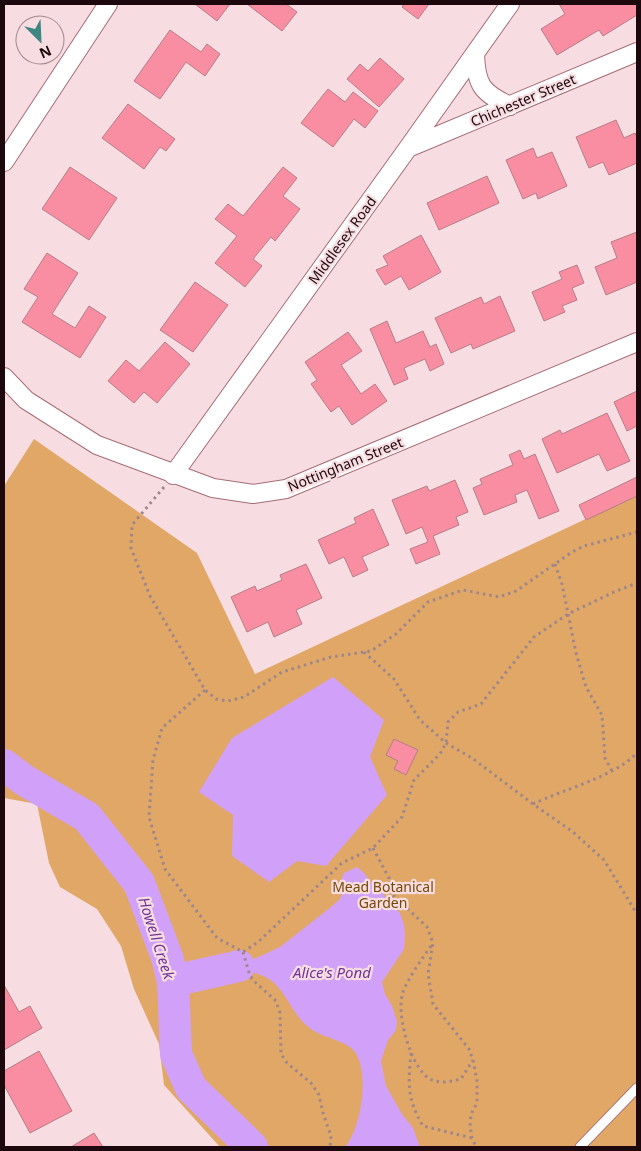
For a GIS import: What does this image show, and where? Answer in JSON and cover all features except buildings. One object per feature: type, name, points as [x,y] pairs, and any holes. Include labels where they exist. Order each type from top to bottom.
[{"type":"street","points":[[4,162],[108,4]]},
{"type":"street","name":"Middlesex Road","points":[[174,475],[510,4]]},
{"type":"street","name":"Chichester Street","points":[[408,148],[637,52]]},
{"type":"street","points":[[475,54],[475,73],[484,89],[493,98],[510,106]]},
{"type":"street","name":"Nottingham Street","points":[[4,377],[26,400],[97,445],[213,488],[253,494],[286,489],[637,342]]},
{"type":"lane","points":[[580,1147],[637,1088]]},
{"type":"path","points":[[174,475],[132,525],[131,548],[150,596],[205,690],[216,699],[228,701],[244,697],[282,672],[331,657],[371,651],[396,634],[428,602],[463,590],[499,597],[516,591],[572,552],[584,546],[637,532]]},
{"type":"path","points":[[554,564],[562,584],[576,653],[586,687],[602,715],[605,758],[612,771]]},
{"type":"path","points":[[243,952],[258,942],[342,863],[373,848],[402,817],[414,780],[440,754],[446,743],[448,722],[458,712],[481,704],[534,637],[568,614],[637,583]]},
{"type":"path","points":[[363,652],[394,679],[420,720],[446,743],[472,758],[573,832],[604,860],[637,914]]},
{"type":"path","points":[[205,690],[162,728],[153,760],[149,817],[165,870],[217,938],[243,952],[250,976],[254,982],[276,1001],[280,1013],[281,1054],[287,1063],[311,1083],[320,1095],[323,1113],[331,1136],[330,1147]]},
{"type":"path","points":[[533,804],[612,771],[628,762],[637,753]]},
{"type":"path","points":[[373,848],[389,878],[391,893],[427,927],[433,943],[428,974],[434,1004],[469,1049],[473,1060],[477,1081],[476,1103],[471,1114],[471,1120],[472,1138],[476,1147]]},
{"type":"path","points":[[433,943],[402,992],[402,1024],[411,1053],[425,1076],[444,1083],[461,1079],[473,1060]]},
{"type":"path","points":[[411,1053],[408,1083],[414,1110],[423,1126],[472,1138]]},
{"type":"green space","name":"Mead Botanical Garden","points":[[34,439],[197,553],[255,674],[637,495],[637,1147],[220,1147],[164,1085],[159,1044],[134,989],[121,946],[97,909],[60,887],[49,863],[37,804],[4,798],[4,486]]},
{"type":"water","points":[[333,677],[384,720],[370,757],[387,795],[326,866],[297,861],[269,882],[232,856],[233,815],[199,792],[232,738]]},
{"type":"water","name":"Alice's Pond","points":[[357,867],[400,913],[404,925],[404,949],[382,982],[385,994],[392,1006],[397,1021],[396,1030],[388,1040],[381,1061],[386,1086],[402,1114],[413,1128],[420,1147],[345,1147],[351,1139],[362,1101],[362,1073],[360,1061],[355,1052],[352,1048],[341,1042],[315,1032],[295,1013],[284,994],[269,979],[258,974],[244,972],[239,966],[280,947],[331,907],[340,899],[344,889],[341,881],[344,873]]},
{"type":"waterway","name":"Howell Creek","points":[[4,765],[24,780],[87,817],[139,883],[167,957],[173,981],[176,1054],[191,1088],[252,1147]]},
{"type":"waterway","points":[[173,981],[239,966]]}]
